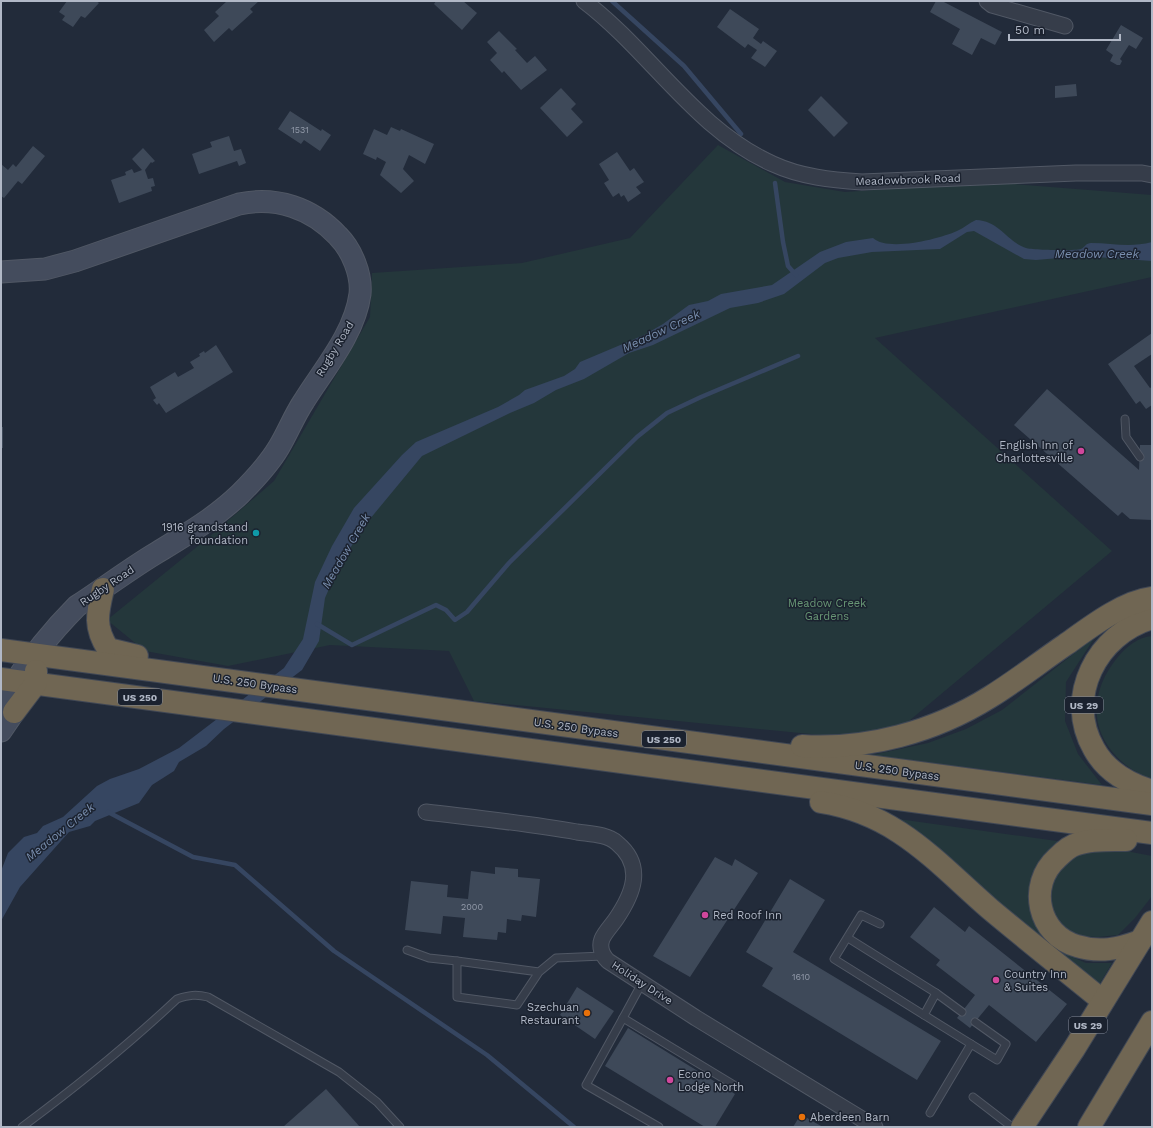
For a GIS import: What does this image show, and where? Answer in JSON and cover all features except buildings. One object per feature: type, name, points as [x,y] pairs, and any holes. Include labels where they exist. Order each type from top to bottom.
[{"type":"highway","points":[[103,589],[97,612],[97,624],[102,639],[108,649],[158,661],[177,672]]},
{"type":"highway","points":[[740,749],[766,742],[822,747],[866,744],[924,729],[945,721],[990,698],[1085,631],[1128,604],[1152,598]]},
{"type":"highway","name":"US 29","points":[[1152,618],[1140,622],[1123,631],[1109,643],[1097,657],[1087,682],[1084,708],[1088,737],[1103,761],[1128,781],[1152,791]]},
{"type":"highway","name":"U.S. 250 Bypass","points":[[1,650],[177,672],[454,712],[1152,804]]},
{"type":"highway","points":[[7,707],[36,683],[35,654]]},
{"type":"highway","name":"US 250","points":[[8,679],[1151,833]]},
{"type":"highway","points":[[638,763],[721,786],[839,805],[870,815],[896,829],[924,849],[990,908],[1103,1001]]},
{"type":"highway","points":[[1140,941],[1124,947],[1106,950],[1076,946],[1059,937],[1051,929],[1044,918],[1040,905],[1039,892],[1042,881],[1050,865],[1064,852],[1076,844],[1101,840],[1125,840],[1151,833]]},
{"type":"highway","name":"US 29","points":[[1022,1127],[1152,922]]},
{"type":"highway","points":[[1089,1127],[1151,1028]]},
{"type":"street","name":"Meadowbrook Road","points":[[584,1],[601,14],[714,125],[742,146],[773,164],[800,173],[828,179],[862,182],[1076,173],[1142,173],[1152,175]]},
{"type":"street","points":[[987,1],[992,5],[1065,26]]},
{"type":"street","name":"Rugby Road","points":[[1,272],[45,269],[75,261],[239,204],[264,201],[282,203],[300,208],[316,217],[330,228],[340,238],[350,253],[357,270],[360,295],[355,316],[347,335],[302,404],[278,448],[262,469],[240,494],[215,516],[77,606],[35,654],[8,679],[7,707],[1,731]]},
{"type":"street","name":"Holiday Drive","points":[[426,812],[558,828],[604,836],[615,841],[629,856],[633,865],[634,880],[621,911],[602,940],[601,947],[603,956],[642,984],[875,1127]]},
{"type":"lane","points":[[1125,419],[1126,437],[1140,458]]},
{"type":"lane","points":[[880,924],[861,915],[834,959],[997,1060],[1006,1044],[976,1022]]},
{"type":"lane","points":[[848,938],[936,993],[962,1012]]},
{"type":"lane","points":[[407,950],[429,958],[539,972]]},
{"type":"lane","points":[[457,961],[457,997],[517,1005],[539,972],[556,958],[603,956]]},
{"type":"lane","points":[[642,984],[586,1085],[659,1127]]},
{"type":"lane","points":[[924,1015],[936,993]]},
{"type":"lane","points":[[22,1127],[62,1098],[122,1049],[177,1000],[187,995],[198,994],[208,997],[339,1072],[372,1098],[400,1127]]},
{"type":"lane","points":[[624,1018],[734,1085]]},
{"type":"lane","points":[[930,1113],[971,1044]]},
{"type":"lane","points":[[973,1097],[1012,1127]]},
{"type":"green space","name":"Meadow Creek Gardens","points":[[718,145],[785,182],[845,192],[989,182],[1152,195],[1152,277],[875,338],[1112,551],[903,726],[851,738],[474,701],[449,651],[330,645],[228,666],[145,651],[107,620],[209,537],[274,481],[370,317],[372,273],[522,263],[630,238]]},
{"type":"green space","points":[[1152,636],[1152,779],[1137,773],[1116,756],[1107,744],[1101,732],[1097,720],[1097,707],[1098,695],[1102,682],[1117,658],[1124,650],[1137,640]]},
{"type":"green space","points":[[1095,637],[1066,682],[1065,721],[1078,754],[1102,785],[872,755],[928,743],[966,729],[1002,710]]},
{"type":"green space","points":[[898,819],[1064,842],[1031,912],[1040,932],[1059,951],[1086,963],[1112,963],[1099,985]]},
{"type":"green space","points":[[1092,850],[1126,851],[1152,856],[1152,896],[1135,918],[1118,935],[1098,937],[1078,936],[1064,926],[1052,911],[1049,896],[1053,876],[1067,860]]},
{"type":"water","name":"Meadow Creek","points":[[976,220],[984,221],[997,227],[1019,245],[1030,249],[1071,250],[1081,249],[1089,243],[1136,245],[1152,242],[1152,261],[1082,256],[1036,260],[1024,259],[974,231],[967,232],[940,249],[872,252],[838,258],[825,263],[784,294],[758,303],[730,308],[653,345],[629,353],[584,379],[556,390],[534,403],[510,413],[422,456],[360,531],[335,575],[325,598],[319,641],[302,670],[224,729],[206,746],[179,762],[174,771],[152,785],[139,803],[95,821],[90,826],[69,832],[20,887],[1,921],[1,871],[8,853],[24,837],[37,833],[43,826],[63,817],[97,786],[110,779],[139,769],[179,748],[284,668],[303,639],[315,582],[332,546],[354,508],[402,455],[416,442],[498,407],[525,390],[564,376],[575,369],[580,362],[644,335],[663,324],[689,305],[708,301],[721,294],[772,285],[820,252],[846,242],[873,238],[880,242],[890,244],[914,243],[949,234]]},
{"type":"waterway","points":[[612,1],[684,66],[741,134]]},
{"type":"waterway","points":[[775,183],[783,242],[788,266],[796,275]]},
{"type":"waterway","points":[[317,624],[352,645],[436,605],[446,610],[455,620],[467,612],[509,563],[637,437],[667,413],[798,356]]},
{"type":"waterway","points":[[108,812],[193,857],[235,865],[334,951],[487,1055],[574,1127]]},
{"type":"place","name":"English Inn of Charlottesville","points":[[1081,451]]},
{"type":"place","name":"1916 grandstand foundation","points":[[256,533]]},
{"type":"place","name":"Red Roof Inn","points":[[705,915]]},
{"type":"place","name":"Country Inn & Suites","points":[[996,980]]},
{"type":"place","name":"Szechuan Restaurant","points":[[587,1013]]},
{"type":"place","name":"Econo Lodge North","points":[[670,1080]]},
{"type":"place","name":"Aberdeen Barn","points":[[802,1117]]}]
